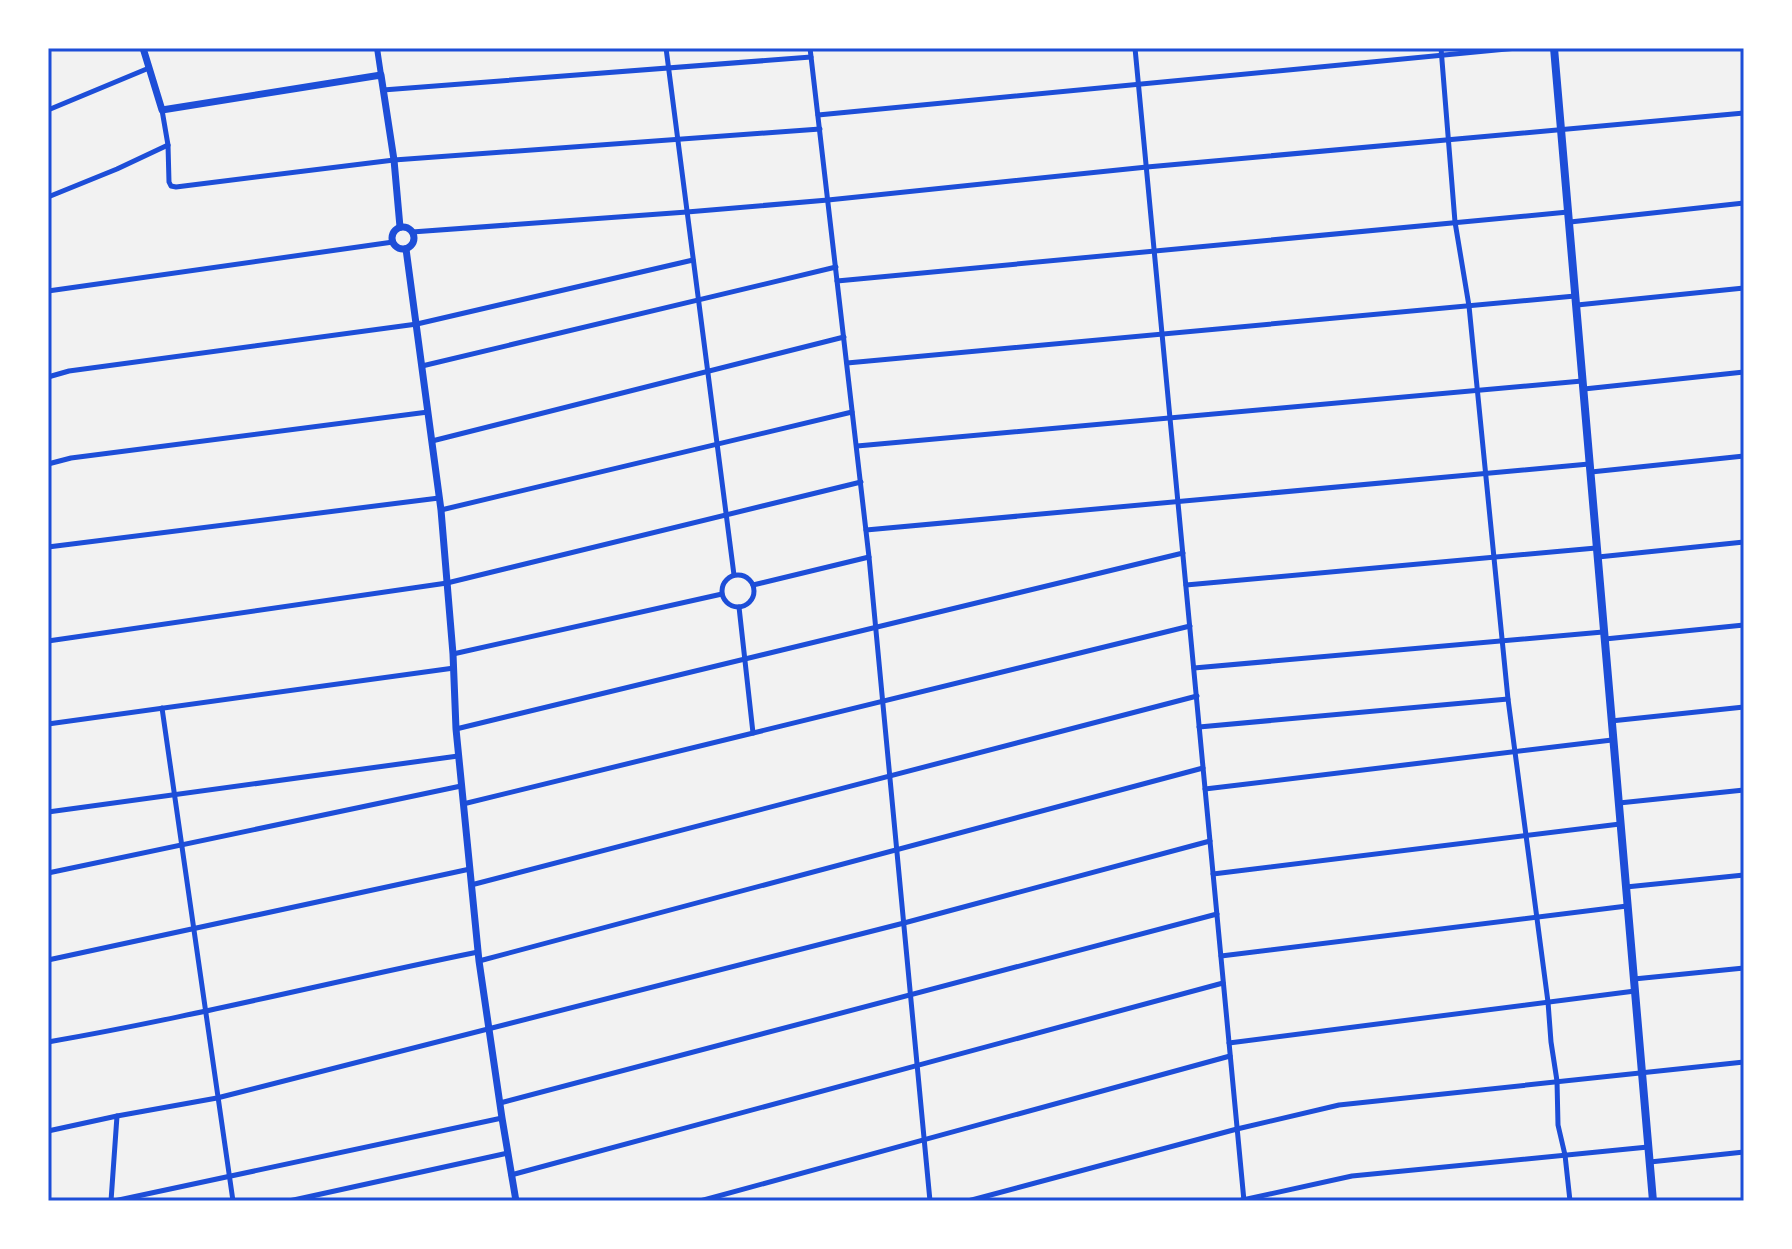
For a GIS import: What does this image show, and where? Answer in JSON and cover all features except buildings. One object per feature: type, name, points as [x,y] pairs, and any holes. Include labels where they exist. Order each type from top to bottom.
[{"type":"main road","points":[[143,48],[162,110],[381,75],[400,227]]},
{"type":"main road","points":[[1554,48],[1653,1201]]},
{"type":"main road","points":[[400,227],[409,229],[414,235],[412,244],[406,249],[398,248],[393,242],[392,235],[400,227]]},
{"type":"main road","points":[[406,249],[441,510],[458,756],[479,961],[516,1201]]},
{"type":"street","points":[[377,48],[381,75]]},
{"type":"street","points":[[666,48],[734,575]]},
{"type":"street","points":[[810,48],[869,557],[930,1201]]},
{"type":"street","points":[[1135,48],[1242,1200],[1352,1176],[1648,1147]]},
{"type":"street","points":[[1441,48],[1455,222],[1469,306],[1508,699],[1548,1002],[1557,1081],[1558,1125],[1570,1201]]},
{"type":"street","points":[[818,115],[1517,48]]},
{"type":"street","points":[[382,90],[811,57]]},
{"type":"street","points":[[48,110],[149,68]]},
{"type":"street","points":[[162,110],[168,145],[169,182],[176,187],[394,160],[820,129]]},
{"type":"street","points":[[412,232],[828,200],[1147,167],[1744,113]]},
{"type":"street","points":[[48,197],[168,145]]},
{"type":"street","points":[[837,281],[1455,222],[1568,217],[1744,203]]},
{"type":"street","points":[[48,291],[393,242]]},
{"type":"street","points":[[48,377],[69,371],[417,324],[693,260]]},
{"type":"street","points":[[422,366],[836,267]]},
{"type":"street","points":[[847,363],[1469,306],[1744,288]]},
{"type":"street","points":[[432,441],[844,337]]},
{"type":"street","points":[[857,446],[1477,390],[1744,372]]},
{"type":"street","points":[[48,464],[71,458],[428,412]]},
{"type":"street","points":[[441,510],[852,412]]},
{"type":"street","points":[[866,530],[1484,473],[1744,456]]},
{"type":"street","points":[[48,641],[447,583],[861,482]]},
{"type":"street","points":[[48,547],[439,498]]},
{"type":"street","points":[[1186,585],[1495,557],[1744,542]]},
{"type":"street","points":[[456,729],[1183,553]]},
{"type":"street","points":[[753,585],[869,557]]},
{"type":"street","points":[[734,575],[745,577],[753,585],[753,597],[739,607],[728,604],[722,594],[724,582],[734,575]]},
{"type":"street","points":[[453,654],[722,594]]},
{"type":"street","points":[[739,607],[753,733]]},
{"type":"street","points":[[1194,668],[1503,640],[1744,625]]},
{"type":"street","points":[[463,804],[1190,626]]},
{"type":"street","points":[[48,724],[454,668]]},
{"type":"street","points":[[471,885],[1197,696]]},
{"type":"street","points":[[1199,727],[1508,699]]},
{"type":"street","points":[[1610,721],[1744,707]]},
{"type":"street","points":[[162,708],[233,1201]]},
{"type":"street","points":[[1205,789],[1612,740]]},
{"type":"street","points":[[48,812],[458,756]]},
{"type":"street","points":[[479,961],[1203,768]]},
{"type":"street","points":[[48,873],[461,786]]},
{"type":"street","points":[[1618,803],[1744,790]]},
{"type":"street","points":[[1213,874],[1620,824]]},
{"type":"street","points":[[48,1131],[217,1098],[904,923],[1210,841]]},
{"type":"street","points":[[48,960],[470,869]]},
{"type":"street","points":[[1625,888],[1744,875]]},
{"type":"street","points":[[1221,956],[1627,906]]},
{"type":"street","points":[[500,1103],[1217,914]]},
{"type":"street","points":[[48,1042],[129,1028],[478,952]]},
{"type":"street","points":[[1633,979],[1744,968]]},
{"type":"street","points":[[511,1175],[1223,983]]},
{"type":"street","points":[[1229,1043],[1635,991]]},
{"type":"street","points":[[700,1201],[1230,1056]]},
{"type":"street","points":[[968,1201],[1339,1105],[1744,1062]]},
{"type":"street","points":[[117,1116],[113,1201],[502,1118]]},
{"type":"street","points":[[1649,1162],[1744,1152]]},
{"type":"street","points":[[289,1201],[508,1153]]}]
